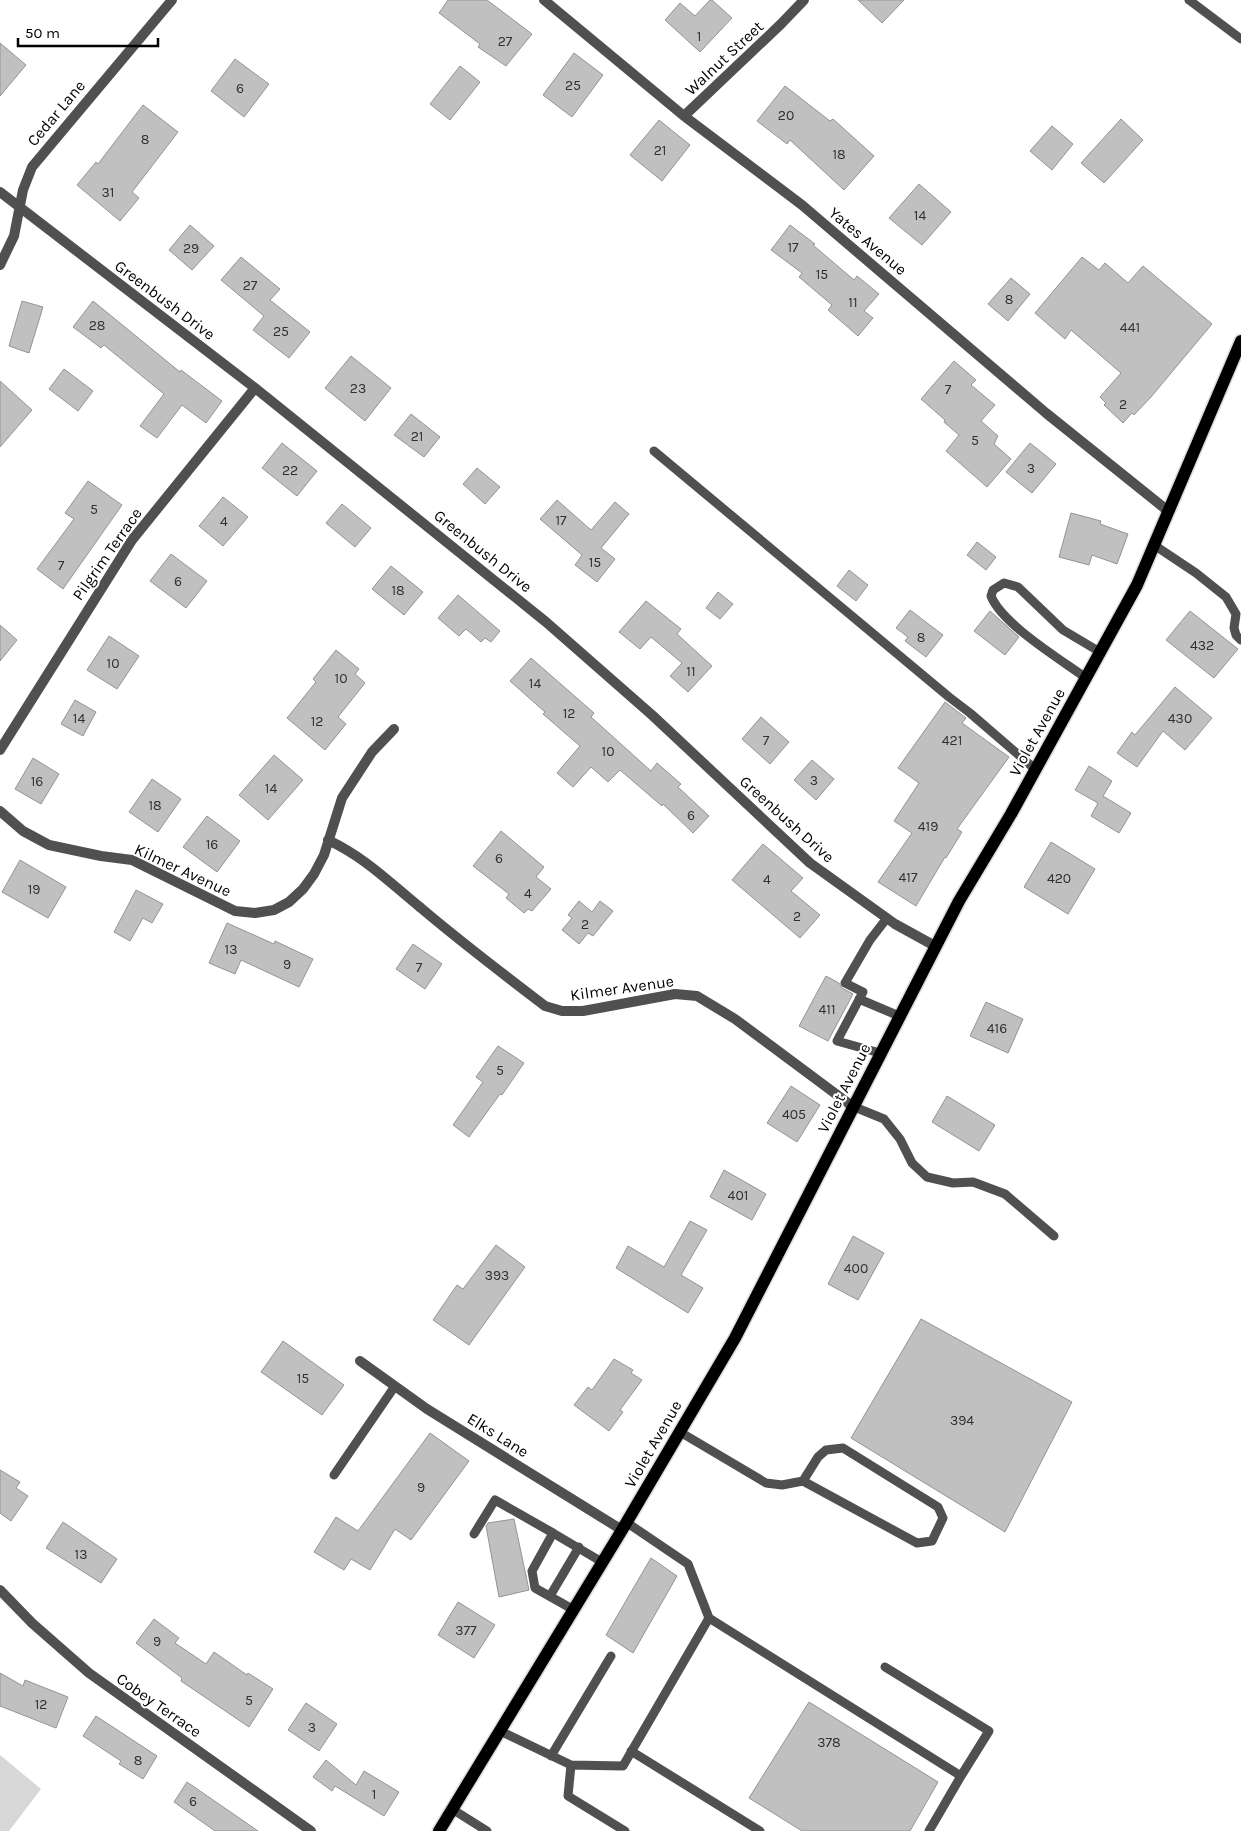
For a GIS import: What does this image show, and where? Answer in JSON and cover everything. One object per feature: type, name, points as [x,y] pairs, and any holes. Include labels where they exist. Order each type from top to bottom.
[{"type":"main road","name":"Violet Avenue","points":[[439,1831],[574,1610],[735,1338],[852,1106],[959,901],[1137,585],[1239,349]]},
{"type":"street","name":"Cedar Lane","points":[[0,265],[14,236],[23,190],[32,167],[172,0]]},
{"type":"street","name":"Yates Avenue","points":[[544,0],[684,116],[802,205],[1046,413],[1168,511]]},
{"type":"street","name":"Walnut Street","points":[[684,116],[804,0]]},
{"type":"street","name":"Greenbush Drive","points":[[0,192],[255,388],[546,622],[659,722],[810,863],[886,918],[935,946]]},
{"type":"street","name":"Pilgrim Terrace","points":[[0,750],[132,540],[255,388]]},
{"type":"street","name":"Kilmer Avenue","points":[[0,811],[23,831],[50,845],[101,856],[132,860],[236,911],[255,913],[274,910],[289,902],[303,889],[314,874],[324,855],[342,798],[372,752],[394,729]]},
{"type":"street","name":"Kilmer Avenue","points":[[328,840],[348,850],[380,872],[420,908],[545,1006],[562,1011],[583,1011],[675,994],[697,996],[735,1019],[852,1106]]},
{"type":"street","name":"Elks Lane","points":[[360,1361],[427,1409],[624,1526]]},
{"type":"street","name":"Cobey Terrace","points":[[0,1590],[32,1623],[89,1673],[311,1831]]},
{"type":"lane","points":[[1189,0],[1241,39]]},
{"type":"lane","points":[[654,451],[1035,769]]},
{"type":"lane","points":[[1154,545],[1196,573],[1226,597],[1236,614],[1234,628],[1236,635],[1241,640]]},
{"type":"lane","points":[[1086,678],[1009,621],[994,604],[991,596],[994,590],[1004,583],[1018,587],[1063,630],[1100,652]]},
{"type":"lane","points":[[880,1053],[837,1041],[863,992],[845,983],[870,940],[886,918]]},
{"type":"lane","points":[[858,999],[899,1016]]},
{"type":"lane","points":[[852,1106],[884,1119],[900,1138],[912,1163],[927,1177],[954,1183],[973,1182],[1005,1194],[1054,1236]]},
{"type":"lane","points":[[334,1475],[395,1386]]},
{"type":"lane","points":[[680,1432],[766,1483],[782,1485],[803,1481],[917,1543],[932,1541],[943,1518],[938,1507],[843,1448],[826,1450],[818,1457],[803,1481]]},
{"type":"lane","points":[[474,1534],[495,1500],[602,1562]]},
{"type":"lane","points":[[624,1526],[688,1564],[709,1618],[961,1776]]},
{"type":"lane","points":[[553,1533],[532,1571],[535,1588],[574,1610]]},
{"type":"lane","points":[[550,1596],[579,1547]]},
{"type":"lane","points":[[500,1731],[571,1765],[623,1766],[709,1618]]},
{"type":"lane","points":[[550,1756],[611,1656]]},
{"type":"lane","points":[[886,1666],[989,1731],[929,1831]]},
{"type":"lane","points":[[632,1752],[760,1831]]},
{"type":"lane","points":[[571,1765],[568,1796],[625,1831]]},
{"type":"lane","points":[[452,1809],[486,1831]]},
{"type":"shaded area","points":[[0,1755],[41,1789],[9,1831],[0,1831]]},
{"type":"building","points":[[448,0],[487,0],[532,34],[506,66],[478,47],[480,44],[439,13]]},
{"type":"building","points":[[710,0],[732,18],[700,52],[665,20],[680,3],[695,16]]},
{"type":"building","points":[[858,0],[904,0],[882,23]]},
{"type":"building","points":[[0,43],[26,65],[0,96]]},
{"type":"building","points":[[574,53],[603,75],[572,117],[543,95]]},
{"type":"building","points":[[235,59],[269,84],[244,117],[211,91]]},
{"type":"building","points":[[460,66],[480,82],[450,120],[430,104]]},
{"type":"building","points":[[785,86],[830,121],[833,119],[874,156],[844,190],[790,140],[787,144],[757,121]]},
{"type":"building","points":[[143,105],[178,132],[132,192],[139,198],[120,221],[77,185],[96,162],[98,164]]},
{"type":"building","points":[[1121,119],[1143,140],[1104,183],[1081,163]]},
{"type":"building","points":[[659,120],[690,145],[662,181],[630,155]]},
{"type":"building","points":[[1052,126],[1073,144],[1052,170],[1030,151]]},
{"type":"building","points":[[919,184],[951,212],[922,245],[889,218]]},
{"type":"building","points":[[190,225],[214,246],[192,270],[169,250]]},
{"type":"building","points":[[790,225],[815,244],[813,245],[854,280],[857,276],[879,294],[864,311],[873,318],[858,336],[828,310],[832,305],[799,277],[802,273],[771,250]]},
{"type":"building","points":[[241,257],[280,289],[270,300],[310,332],[289,358],[253,330],[264,316],[221,280]]},
{"type":"building","points":[[1082,257],[1099,270],[1105,263],[1128,283],[1143,266],[1212,324],[1151,397],[1134,415],[1132,413],[1123,423],[1104,405],[1106,403],[1100,397],[1121,373],[1071,330],[1065,339],[1035,313]]},
{"type":"building","points":[[1011,278],[1030,294],[1008,321],[988,304]]},
{"type":"building","points":[[22,301],[43,307],[29,353],[9,346]]},
{"type":"building","points":[[93,301],[180,372],[181,370],[222,401],[206,423],[182,405],[157,438],[140,426],[164,394],[104,345],[101,348],[73,327]]},
{"type":"building","points":[[351,356],[391,388],[365,421],[325,388]]},
{"type":"building","points":[[954,361],[976,380],[971,385],[995,405],[981,421],[998,436],[994,444],[1011,459],[987,487],[946,451],[959,435],[921,399]]},
{"type":"building","points":[[64,369],[93,391],[78,411],[49,389]]},
{"type":"building","points":[[0,381],[32,410],[0,447]]},
{"type":"building","points":[[411,414],[440,437],[424,457],[394,435]]},
{"type":"building","points":[[282,443],[317,471],[297,496],[262,468]]},
{"type":"building","points":[[1030,443],[1056,464],[1032,493],[1006,472]]},
{"type":"building","points":[[477,468],[500,487],[485,504],[463,484]]},
{"type":"building","points":[[88,481],[122,505],[63,589],[37,569],[74,519],[65,513]]},
{"type":"building","points":[[223,497],[248,517],[223,546],[199,526]]},
{"type":"building","points":[[557,500],[591,530],[615,502],[629,514],[601,548],[615,559],[597,582],[575,565],[582,555],[540,519]]},
{"type":"building","points":[[342,504],[371,528],[355,547],[326,523]]},
{"type":"building","points":[[1071,513],[1101,521],[1100,524],[1128,534],[1117,564],[1092,555],[1089,565],[1059,557]]},
{"type":"building","points":[[977,542],[996,557],[986,570],[967,555]]},
{"type":"building","points":[[171,554],[207,581],[186,608],[150,581]]},
{"type":"building","points":[[391,566],[423,592],[404,615],[372,589]]},
{"type":"building","points":[[849,570],[868,585],[856,601],[837,586]]},
{"type":"building","points":[[718,592],[733,604],[720,619],[706,608]]},
{"type":"building","points":[[458,595],[500,631],[491,642],[485,638],[481,642],[466,629],[459,636],[438,618]]},
{"type":"building","points":[[646,601],[681,629],[677,634],[712,666],[688,692],[670,676],[682,663],[651,637],[640,649],[619,632]]},
{"type":"building","points":[[910,610],[943,635],[926,657],[905,641],[908,637],[896,628]]},
{"type":"building","points":[[990,611],[1019,637],[1005,655],[974,631]]},
{"type":"building","points":[[1190,611],[1238,649],[1214,678],[1166,640]]},
{"type":"building","points":[[0,625],[17,640],[0,661]]},
{"type":"building","points":[[109,636],[139,656],[117,689],[87,670]]},
{"type":"building","points":[[336,650],[359,669],[355,674],[365,683],[338,717],[346,724],[325,750],[287,718],[316,682],[313,679]]},
{"type":"building","points":[[531,658],[594,713],[591,717],[651,771],[657,763],[681,784],[678,787],[709,816],[693,833],[663,804],[662,806],[620,770],[608,782],[591,767],[573,787],[557,773],[580,746],[543,714],[545,712],[510,681]]},
{"type":"building","points":[[1175,687],[1212,718],[1185,750],[1163,731],[1137,767],[1117,753],[1132,732],[1135,735]]},
{"type":"building","points":[[75,700],[96,712],[83,736],[61,724]]},
{"type":"building","points":[[945,702],[966,718],[962,723],[1009,757],[957,829],[962,832],[916,906],[878,882],[912,833],[894,821],[919,783],[898,768]]},
{"type":"building","points":[[761,717],[789,742],[770,764],[742,739]]},
{"type":"building","points":[[274,755],[303,780],[268,820],[239,795]]},
{"type":"building","points":[[33,758],[59,774],[41,804],[15,789]]},
{"type":"building","points":[[812,760],[834,779],[816,800],[794,780]]},
{"type":"building","points":[[1089,766],[1112,781],[1103,796],[1131,813],[1119,833],[1091,816],[1098,803],[1075,790]]},
{"type":"building","points":[[152,779],[181,799],[158,832],[129,812]]},
{"type":"building","points":[[207,816],[240,841],[217,872],[183,847]]},
{"type":"building","points":[[501,831],[544,867],[536,877],[551,889],[532,911],[528,909],[524,913],[506,898],[509,894],[473,866]]},
{"type":"building","points":[[1051,842],[1095,869],[1068,914],[1024,887]]},
{"type":"building","points":[[763,844],[803,878],[791,891],[820,915],[800,938],[732,880]]},
{"type":"building","points":[[20,860],[66,887],[48,918],[2,892]]},
{"type":"building","points":[[136,890],[163,904],[152,923],[143,918],[130,941],[114,932]]},
{"type":"building","points":[[579,901],[592,912],[600,901],[613,911],[593,936],[588,933],[579,944],[562,930],[572,918],[568,915]]},
{"type":"building","points":[[227,923],[274,944],[275,941],[313,959],[299,987],[241,960],[235,974],[209,963]]},
{"type":"building","points":[[413,944],[442,964],[425,989],[396,969]]},
{"type":"building","points":[[826,976],[853,994],[828,1041],[799,1026]]},
{"type":"building","points":[[986,1002],[1023,1019],[1008,1053],[970,1036]]},
{"type":"building","points":[[498,1046],[524,1063],[469,1137],[453,1125],[483,1082],[476,1077]]},
{"type":"building","points":[[791,1086],[820,1105],[797,1142],[767,1123]]},
{"type":"building","points":[[947,1096],[995,1125],[979,1151],[932,1122]]},
{"type":"building","points":[[724,1170],[766,1194],[752,1220],[710,1197]]},
{"type":"building","points":[[690,1221],[707,1230],[681,1275],[703,1288],[688,1313],[616,1268],[628,1246],[664,1267]]},
{"type":"building","points":[[853,1236],[884,1253],[858,1300],[828,1284]]},
{"type":"building","points":[[496,1245],[525,1267],[469,1345],[433,1320],[457,1285],[463,1289]]},
{"type":"building","points":[[921,1319],[1072,1402],[1005,1532],[851,1438]]},
{"type":"building","points":[[283,1341],[344,1385],[322,1415],[261,1372]]},
{"type":"building","points":[[614,1359],[633,1370],[631,1373],[642,1380],[620,1410],[623,1412],[609,1431],[574,1405],[588,1387],[592,1390]]},
{"type":"building","points":[[430,1433],[469,1461],[411,1540],[395,1529],[370,1570],[351,1559],[344,1570],[314,1552],[336,1517],[358,1531]]},
{"type":"building","points":[[0,1470],[20,1482],[16,1488],[28,1496],[11,1521],[0,1513]]},
{"type":"building","points":[[514,1519],[529,1590],[499,1597],[486,1526],[488,1523]]},
{"type":"building","points":[[63,1522],[117,1559],[101,1583],[46,1548]]},
{"type":"building","points":[[651,1558],[677,1576],[633,1653],[606,1635]]},
{"type":"building","points":[[458,1602],[495,1625],[474,1658],[438,1635]]},
{"type":"building","points":[[154,1619],[179,1638],[175,1643],[206,1664],[214,1652],[247,1675],[248,1673],[273,1689],[249,1727],[181,1681],[182,1678],[136,1643]]},
{"type":"building","points":[[0,1673],[23,1686],[25,1680],[68,1697],[56,1728],[0,1706]]},
{"type":"building","points":[[809,1702],[938,1782],[910,1831],[802,1831],[749,1798]]},
{"type":"building","points":[[306,1703],[337,1724],[319,1751],[288,1730]]},
{"type":"building","points":[[96,1716],[157,1756],[143,1779],[119,1764],[121,1761],[83,1736]]},
{"type":"building","points":[[326,1760],[356,1785],[364,1771],[399,1792],[384,1816],[335,1786],[332,1791],[313,1777]]},
{"type":"building","points":[[187,1782],[258,1831],[215,1831],[174,1802]]}]
